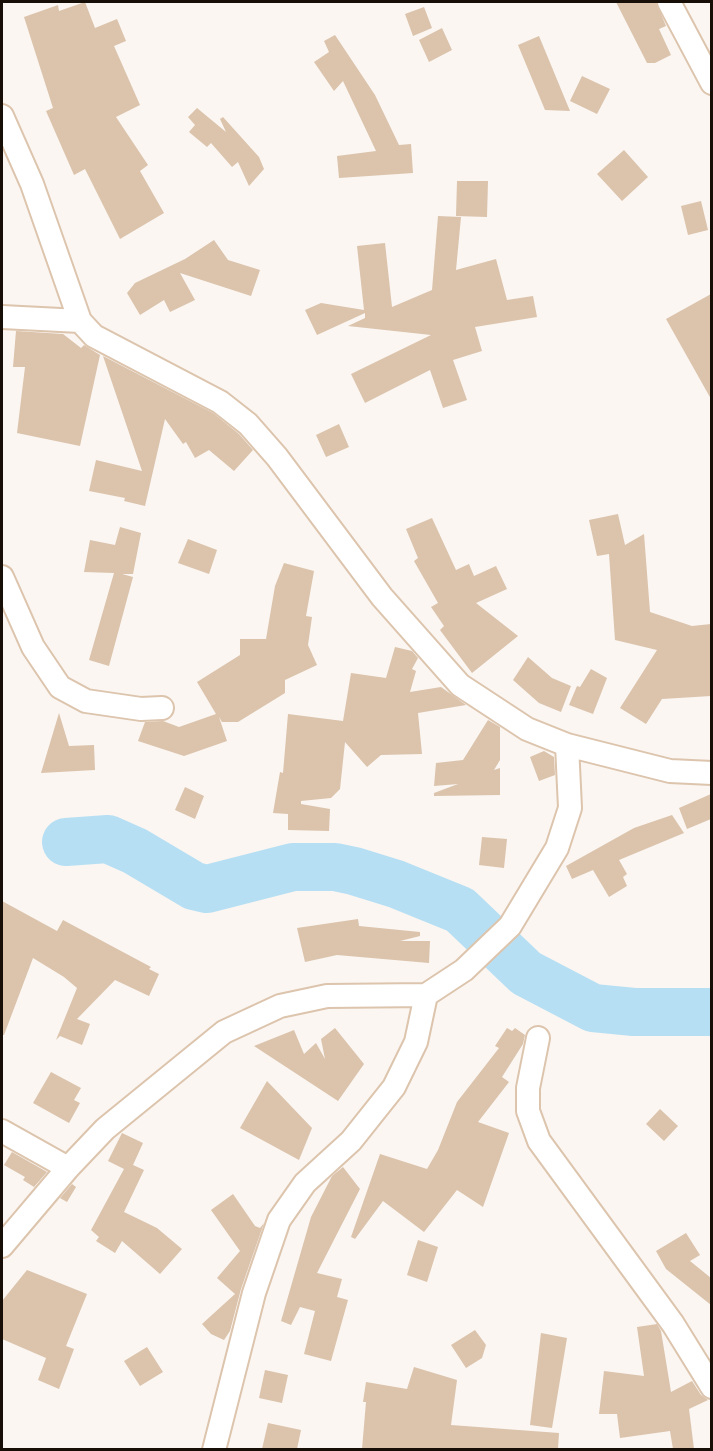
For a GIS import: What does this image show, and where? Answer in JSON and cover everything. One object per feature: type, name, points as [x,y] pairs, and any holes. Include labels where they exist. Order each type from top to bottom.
[{"type":"street","points":[[669,2],[711,83]]},
{"type":"street","points":[[2,116],[32,184],[80,321],[94,336],[220,402],[248,424],[277,457],[382,597],[460,685],[526,729],[567,746],[670,771],[711,773]]},
{"type":"street","points":[[2,317],[80,321]]},
{"type":"street","points":[[2,577],[33,647],[60,687],[87,701],[162,708]]},
{"type":"street","points":[[2,1246],[68,1168],[105,1129],[224,1032],[280,1006],[327,996],[426,995],[464,970],[510,926],[557,848],[570,808],[567,746]]},
{"type":"street","points":[[214,1449],[254,1293],[279,1220],[305,1183],[351,1141],[394,1087],[416,1042],[426,995]]},
{"type":"street","points":[[538,1038],[528,1111],[538,1141],[673,1324],[711,1387]]},
{"type":"street","points":[[2,1131],[68,1168]]},
{"type":"building","points":[[85,2],[95,28],[117,19],[126,41],[114,46],[140,105],[116,117],[148,165],[140,171],[164,213],[120,239],[85,169],[74,175],[46,111],[53,108],[24,17],[58,5],[59,11]]},
{"type":"building","points":[[616,2],[656,2],[666,26],[659,29],[671,55],[655,63],[647,63]]},
{"type":"building","points":[[424,7],[432,28],[413,36],[405,14]]},
{"type":"building","points":[[442,28],[452,50],[429,62],[419,40]]},
{"type":"building","points":[[335,35],[375,95],[399,145],[411,144],[413,173],[339,178],[337,156],[376,151],[343,81],[334,91],[314,62],[329,52],[324,41]]},
{"type":"building","points":[[539,36],[570,111],[545,110],[518,45]]},
{"type":"building","points":[[582,76],[610,89],[597,114],[570,101]]},
{"type":"building","points":[[197,108],[226,132],[220,119],[223,117],[259,157],[264,169],[249,186],[238,162],[232,167],[211,143],[207,147],[189,132],[195,125],[188,117]]},
{"type":"building","points":[[624,150],[648,177],[622,201],[597,174]]},
{"type":"building","points":[[457,181],[488,181],[487,217],[456,216]]},
{"type":"building","points":[[701,201],[708,230],[688,235],[681,206]]},
{"type":"building","points":[[438,216],[461,217],[456,270],[496,259],[507,300],[533,296],[537,317],[475,327],[482,351],[453,360],[467,400],[443,408],[430,370],[365,403],[351,374],[431,335],[348,326],[365,318],[365,313],[317,335],[305,310],[321,303],[364,310],[357,246],[385,243],[392,307],[432,290]]},
{"type":"building","points":[[214,240],[228,260],[260,270],[251,296],[180,273],[195,300],[170,312],[164,300],[140,315],[127,293],[135,283],[185,259]]},
{"type":"building","points":[[711,294],[711,399],[666,319]]},
{"type":"building","points":[[16,331],[63,334],[81,348],[84,345],[100,355],[80,446],[17,433],[25,367],[13,367]]},
{"type":"building","points":[[103,356],[213,413],[239,434],[253,450],[234,471],[209,450],[195,458],[186,442],[183,444],[165,419],[145,506],[124,501],[125,498],[89,491],[96,460],[142,471]]},
{"type":"building","points":[[339,424],[349,447],[326,457],[316,435]]},
{"type":"building","points":[[618,514],[625,545],[644,534],[650,612],[692,626],[711,624],[711,696],[662,699],[646,724],[620,708],[657,650],[615,640],[609,554],[597,556],[589,520]]},
{"type":"building","points":[[432,518],[456,570],[469,564],[474,576],[496,566],[507,589],[476,603],[518,636],[472,673],[440,630],[444,626],[431,607],[438,603],[414,561],[418,558],[406,529]]},
{"type":"building","points":[[120,527],[141,533],[133,574],[122,574],[133,577],[109,666],[89,660],[114,573],[84,572],[90,540],[115,545]]},
{"type":"building","points":[[188,539],[217,550],[209,574],[178,563]]},
{"type":"building","points":[[284,563],[314,571],[306,616],[312,617],[308,645],[317,665],[285,680],[285,693],[238,722],[222,722],[219,717],[227,741],[184,756],[138,741],[145,722],[163,721],[179,727],[216,714],[197,682],[240,655],[240,639],[266,639],[275,586]]},
{"type":"building","points":[[395,647],[412,651],[418,658],[412,669],[416,671],[410,692],[441,687],[466,705],[418,713],[422,754],[381,755],[367,767],[345,742],[340,789],[331,798],[301,801],[301,804],[330,809],[329,831],[288,830],[288,814],[273,813],[280,772],[283,773],[288,714],[343,721],[351,673],[386,678]]},
{"type":"building","points":[[528,657],[552,678],[571,686],[561,712],[539,703],[513,680]]},
{"type":"building","points":[[591,669],[607,678],[593,714],[569,705],[577,686],[580,687]]},
{"type":"building","points":[[59,713],[69,746],[94,745],[95,770],[41,773]]},
{"type":"building","points":[[488,720],[500,727],[500,760],[494,770],[500,768],[500,795],[434,796],[434,793],[458,784],[434,786],[436,763],[463,760]]},
{"type":"building","points":[[544,751],[554,757],[555,775],[539,781],[530,757]]},
{"type":"building","points":[[185,787],[204,796],[195,819],[175,810]]},
{"type":"building","points":[[711,794],[711,819],[687,829],[679,808]]},
{"type":"building","points":[[672,815],[684,833],[619,860],[627,874],[623,877],[627,886],[609,897],[593,870],[572,879],[566,866],[634,828]]},
{"type":"building","points":[[482,837],[507,839],[504,868],[479,865]]},
{"type":"building","points":[[2,901],[57,931],[63,920],[151,967],[149,969],[159,974],[149,996],[115,980],[77,1019],[90,1024],[82,1045],[60,1036],[56,1040],[77,988],[33,958],[4,1035],[2,1035]]},
{"type":"building","points":[[358,919],[359,926],[420,932],[420,936],[400,941],[430,941],[429,963],[337,955],[305,962],[297,928]]},
{"type":"building","points":[[335,1028],[364,1064],[338,1101],[254,1046],[294,1030],[304,1054],[316,1043],[325,1059],[321,1039]]},
{"type":"building","points":[[507,1028],[512,1031],[515,1028],[525,1035],[523,1044],[502,1077],[509,1082],[478,1122],[509,1133],[483,1207],[457,1190],[424,1232],[383,1201],[355,1239],[351,1237],[380,1154],[427,1169],[438,1150],[457,1102],[499,1048],[495,1046]]},
{"type":"building","points":[[51,1072],[81,1088],[74,1100],[80,1103],[69,1123],[33,1103]]},
{"type":"building","points":[[267,1081],[312,1128],[299,1160],[240,1128]]},
{"type":"building","points":[[660,1109],[678,1126],[664,1141],[646,1124]]},
{"type":"building","points":[[122,1133],[143,1143],[133,1165],[144,1170],[124,1212],[157,1228],[182,1249],[160,1274],[122,1241],[115,1253],[96,1241],[99,1237],[91,1230],[124,1169],[108,1161]]},
{"type":"building","points":[[12,1152],[47,1172],[34,1187],[23,1180],[25,1177],[4,1165]]},
{"type":"building","points":[[343,1167],[360,1189],[317,1273],[342,1279],[337,1297],[348,1300],[331,1361],[304,1354],[315,1311],[300,1307],[291,1325],[281,1321],[311,1217],[332,1176]]},
{"type":"building","points":[[72,1184],[76,1187],[67,1202],[60,1198]]},
{"type":"building","points":[[233,1194],[255,1226],[260,1228],[264,1223],[241,1289],[230,1331],[224,1340],[211,1334],[202,1324],[235,1294],[217,1278],[240,1251],[211,1210]]},
{"type":"building","points":[[686,1233],[700,1255],[690,1261],[711,1278],[711,1305],[666,1269],[656,1251]]},
{"type":"building","points":[[418,1240],[438,1247],[427,1282],[407,1275]]},
{"type":"building","points":[[27,1270],[87,1294],[66,1346],[74,1349],[59,1389],[38,1380],[46,1358],[2,1339],[2,1301]]},
{"type":"building","points":[[657,1324],[661,1331],[671,1392],[692,1381],[701,1395],[708,1400],[689,1409],[694,1449],[673,1449],[670,1431],[620,1438],[617,1414],[599,1414],[604,1371],[644,1376],[637,1327]]},
{"type":"building","points":[[475,1330],[486,1345],[482,1358],[466,1368],[451,1345]]},
{"type":"building","points":[[541,1333],[567,1338],[552,1428],[530,1425]]},
{"type":"building","points":[[147,1347],[163,1372],[140,1386],[124,1361]]},
{"type":"building","points":[[414,1367],[457,1380],[451,1425],[559,1433],[558,1449],[362,1449],[366,1402],[363,1402],[366,1382],[407,1389]]},
{"type":"building","points":[[265,1370],[288,1375],[282,1403],[259,1398]]},
{"type":"building","points":[[268,1423],[301,1430],[297,1449],[262,1449]]},
{"type":"waterway","points":[[66,842],[108,839],[135,851],[194,886],[207,889],[293,867],[335,867],[354,871],[396,884],[460,910],[526,973],[593,1008],[634,1012],[712,1012]]}]
